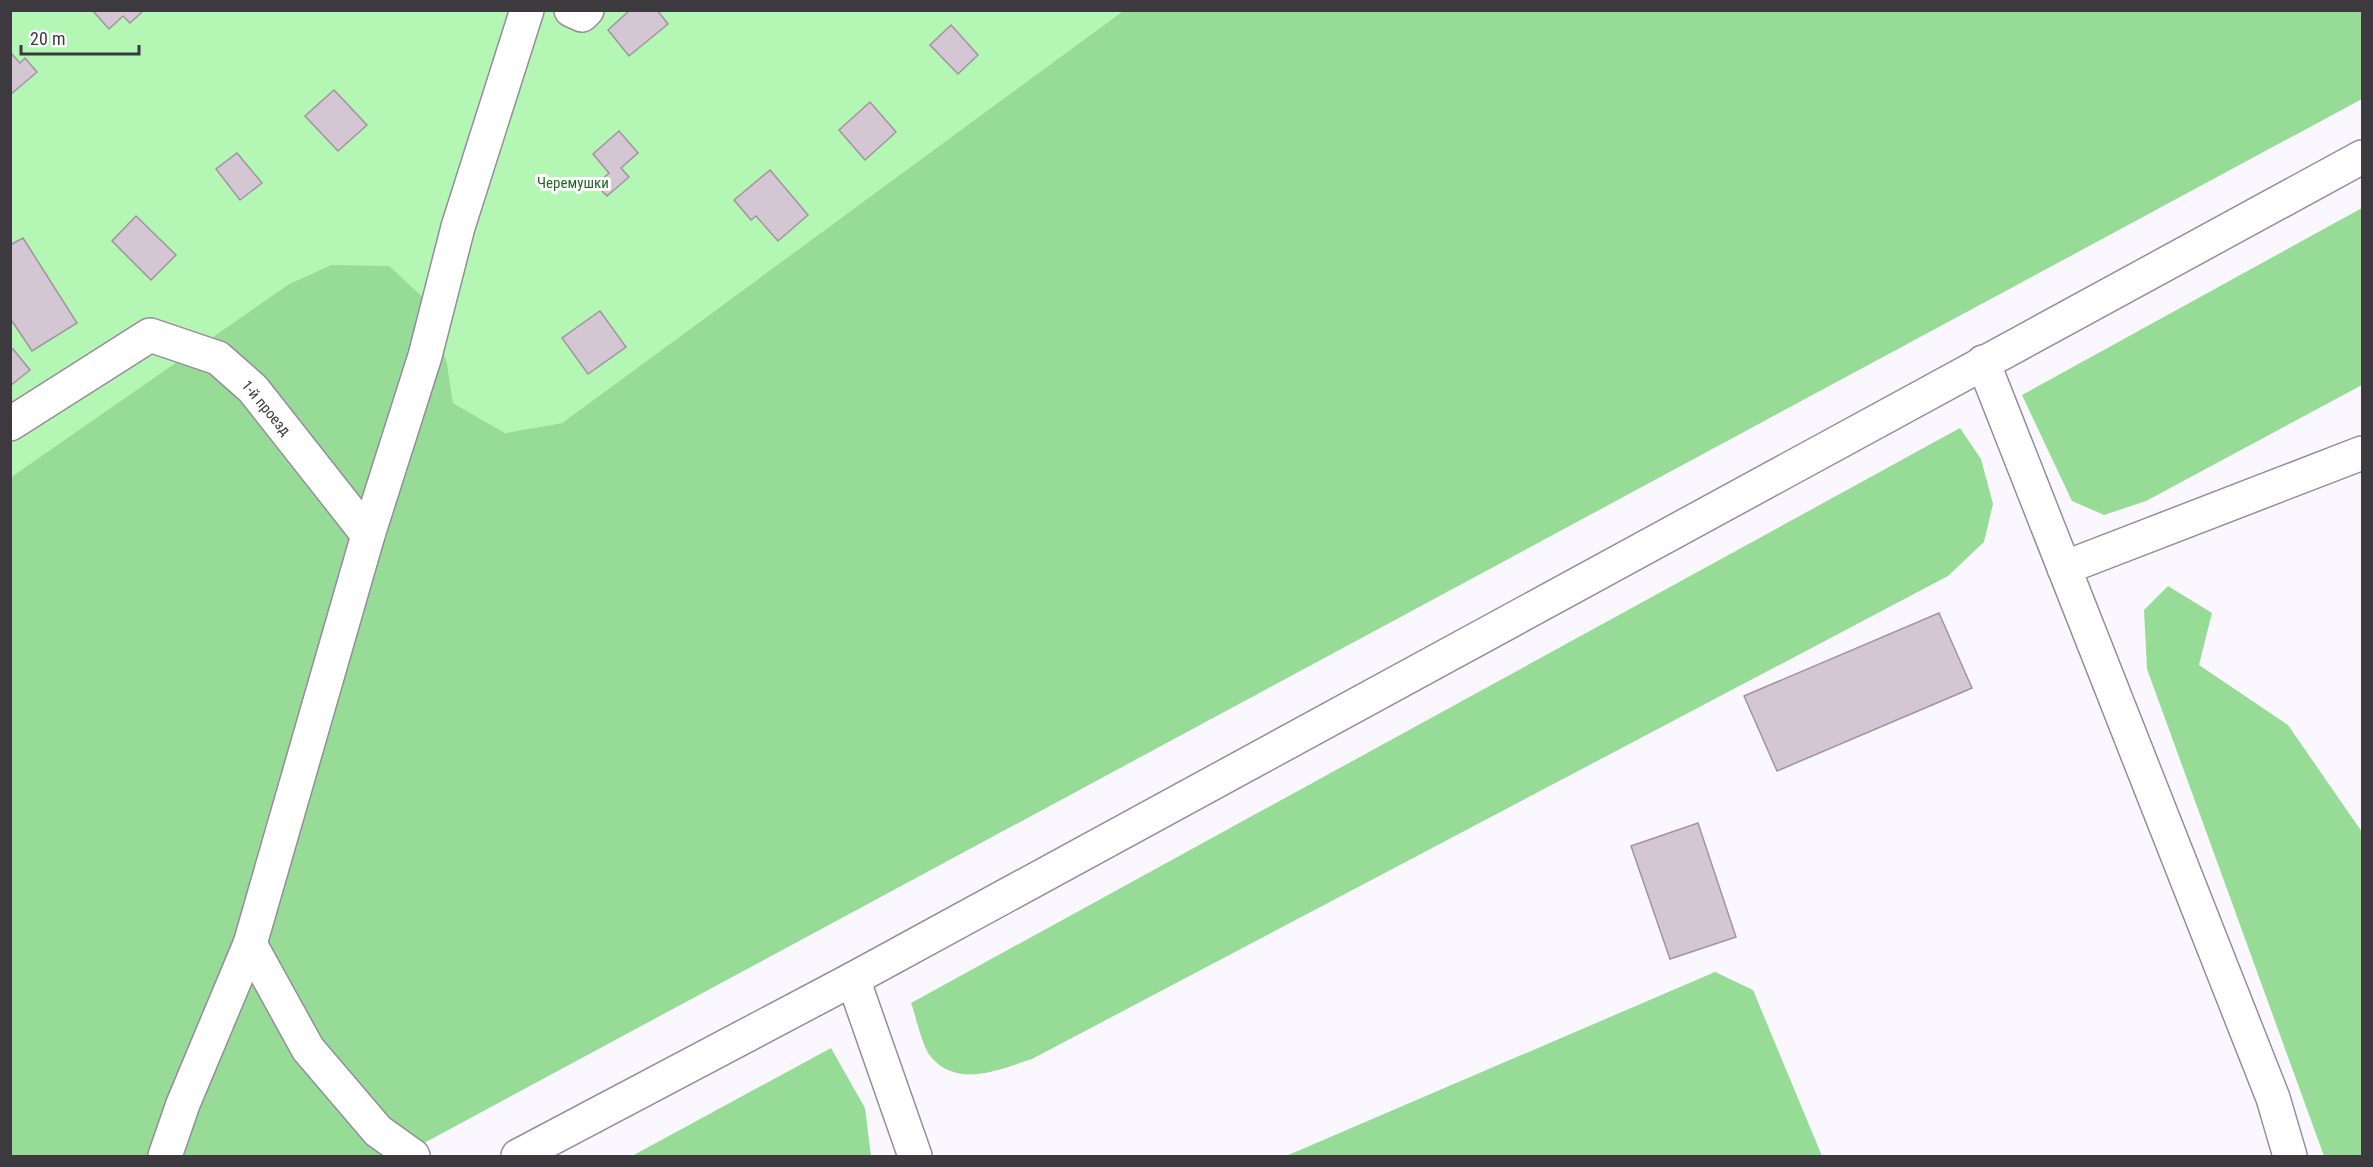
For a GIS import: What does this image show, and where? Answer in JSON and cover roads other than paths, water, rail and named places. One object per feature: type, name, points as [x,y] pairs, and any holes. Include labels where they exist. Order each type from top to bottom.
[{"type":"main road","points":[[165,1156],[183,1104],[250,944],[368,535],[425,356],[458,226],[527,10]]},
{"type":"main road","points":[[571,10],[582,15],[587,10]]},
{"type":"main road","points":[[518,1156],[853,979],[2362,157]]},
{"type":"main road","name":"1-й проезд","points":[[10,424],[150,335],[218,358],[253,388],[368,535]]},
{"type":"main road","points":[[1983,362],[2273,1098],[2290,1156]]},
{"type":"main road","points":[[2064,568],[2362,453]]},
{"type":"main road","points":[[250,944],[308,1049],[378,1131],[413,1156]]},
{"type":"main road","points":[[853,979],[915,1156]]},
{"type":"park label","name":"Черемушки","points":[[573,183]]}]
